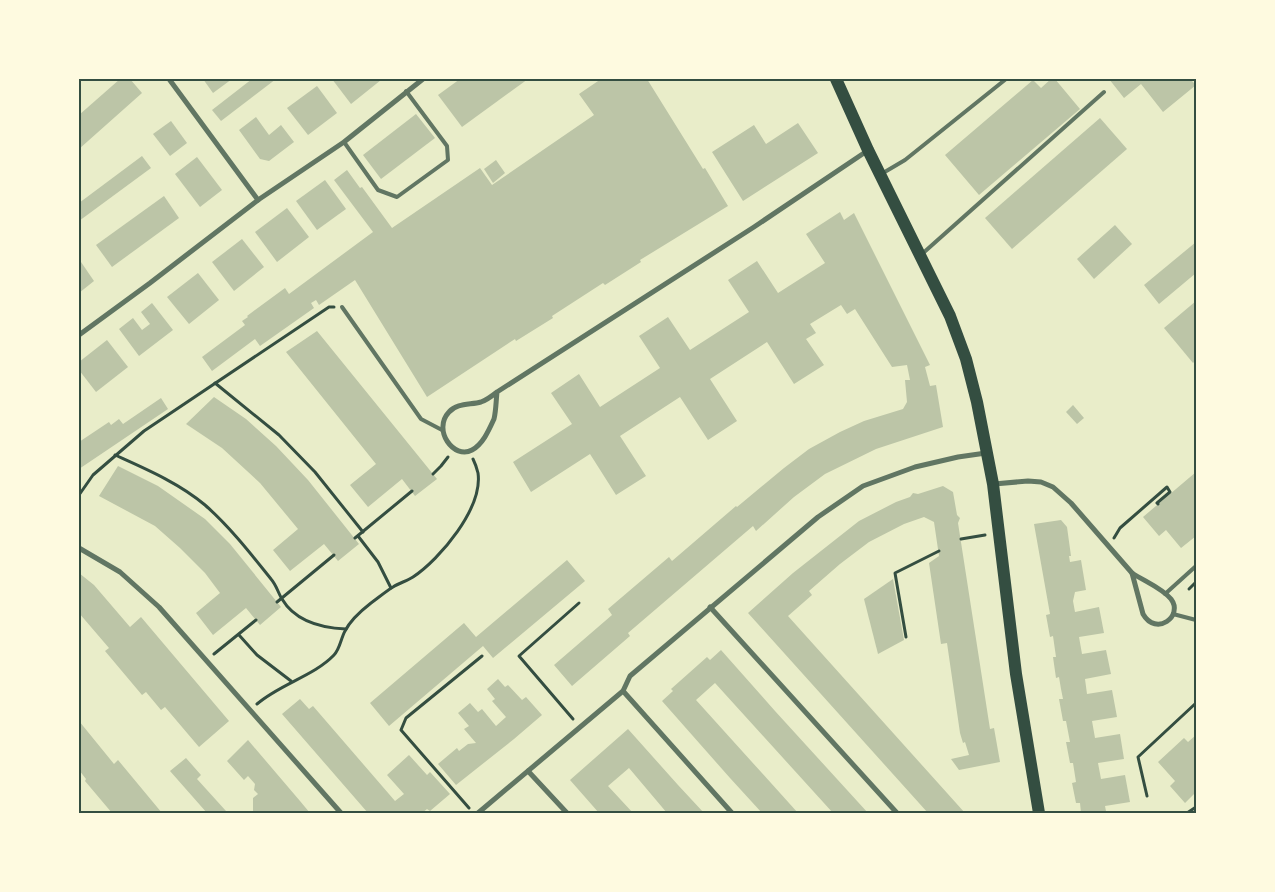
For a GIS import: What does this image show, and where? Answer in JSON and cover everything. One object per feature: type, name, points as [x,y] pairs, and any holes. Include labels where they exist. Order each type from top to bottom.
[{"type":"main road","points":[[836,79],[868,150],[950,316],[966,359],[977,402],[993,484],[1016,674],[1038,813]]},
{"type":"street","points":[[169,79],[258,200]]},
{"type":"street","points":[[79,334],[150,283],[258,200],[344,142],[423,79]]},
{"type":"street","points":[[497,392],[494,417],[480,444],[470,451],[454,448],[446,442],[442,430],[444,418],[450,410],[483,401],[497,392],[754,227],[868,150]]},
{"type":"street","points":[[478,813],[623,691],[630,676],[818,517],[863,486],[915,467],[986,453]]},
{"type":"street","points":[[993,484],[1028,481],[1041,482],[1053,487],[1071,503],[1132,573],[1165,594],[1173,603],[1173,614],[1168,622],[1163,624],[1150,623],[1146,619],[1132,573]]},
{"type":"street","points":[[79,548],[120,572],[159,607],[341,813]]},
{"type":"street","points":[[710,607],[897,813]]},
{"type":"street","points":[[623,691],[732,813]]},
{"type":"street","points":[[528,771],[567,813]]},
{"type":"lane","points":[[881,174],[904,160],[1006,79]]},
{"type":"lane","points":[[344,142],[378,190],[397,197],[448,160],[447,146],[406,91]]},
{"type":"lane","points":[[920,255],[1104,92]]},
{"type":"lane","points":[[342,307],[421,419],[442,430]]},
{"type":"lane","points":[[1165,594],[1196,566]]},
{"type":"lane","points":[[1173,614],[1196,620]]},
{"type":"path","points":[[79,495],[93,476],[144,430],[329,307],[342,307]]},
{"type":"path","points":[[215,383],[279,434],[315,472],[363,532]]},
{"type":"path","points":[[250,709],[266,696],[315,671],[335,654],[346,629],[370,604],[391,588],[412,578],[441,552],[464,521],[471,508],[476,491],[478,474],[470,451]]},
{"type":"path","points":[[115,455],[183,489],[205,505],[262,567],[278,587],[281,598],[289,608],[306,620],[331,629],[346,629]]},
{"type":"path","points":[[433,474],[441,466]]},
{"type":"path","points":[[1120,528],[1167,488],[1170,492],[1158,504]]},
{"type":"path","points":[[391,588],[378,562],[356,537],[412,491]]},
{"type":"path","points":[[961,539],[998,533]]},
{"type":"path","points":[[906,637],[895,573],[939,551]]},
{"type":"path","points":[[277,602],[334,555]]},
{"type":"path","points":[[580,602],[519,656],[580,727]]},
{"type":"path","points":[[206,660],[256,620]]},
{"type":"path","points":[[239,635],[257,655],[291,682]]},
{"type":"path","points":[[473,813],[401,730],[406,718],[482,656]]},
{"type":"path","points":[[1146,796],[1138,757],[1196,703]]},
{"type":"path","points":[[1187,813],[1196,807]]},
{"type":"building","points":[[120,79],[130,79],[142,93],[79,149],[79,115]]},
{"type":"building","points":[[203,79],[232,79],[213,93]]},
{"type":"building","points":[[252,79],[276,79],[221,121],[212,110]]},
{"type":"building","points":[[332,79],[380,79],[381,80],[351,104]]},
{"type":"building","points":[[460,79],[528,79],[462,127],[438,95]]},
{"type":"building","points":[[601,79],[647,79],[728,206],[640,260],[641,262],[605,285],[603,283],[552,316],[553,318],[516,341],[515,339],[427,397],[355,280],[319,305],[316,300],[311,303],[314,308],[260,346],[255,339],[212,371],[202,357],[245,325],[242,321],[247,316],[285,288],[289,294],[373,232],[334,180],[347,170],[392,228],[480,168],[492,185],[594,115],[579,94]]},
{"type":"building","points":[[1051,79],[1055,79],[1080,109],[979,195],[945,155],[1033,80],[1041,88]]},
{"type":"building","points":[[1109,79],[1190,79],[1196,85],[1163,112],[1141,84],[1124,98]]},
{"type":"building","points":[[317,86],[337,113],[308,135],[287,108]]},
{"type":"building","points":[[416,114],[435,138],[381,179],[363,155]]},
{"type":"building","points":[[256,117],[269,135],[281,125],[294,142],[269,161],[260,159],[239,130]]},
{"type":"building","points":[[1100,118],[1127,149],[1012,249],[985,218]]},
{"type":"building","points":[[171,121],[187,143],[170,156],[153,134]]},
{"type":"building","points":[[798,123],[818,153],[743,201],[712,152],[754,125],[766,144]]},
{"type":"building","points":[[142,156],[151,168],[79,221],[79,203]]},
{"type":"building","points":[[197,157],[222,190],[200,207],[175,174]]},
{"type":"building","points":[[496,160],[505,173],[493,183],[484,169]]},
{"type":"building","points":[[325,180],[346,209],[317,230],[296,201]]},
{"type":"building","points":[[164,196],[179,218],[112,267],[96,245]]},
{"type":"building","points":[[287,208],[309,237],[277,262],[255,232]]},
{"type":"building","points":[[840,212],[844,220],[854,213],[930,365],[925,367],[930,386],[936,385],[943,427],[876,449],[825,474],[794,497],[756,531],[753,526],[628,633],[630,636],[572,686],[554,665],[612,615],[608,609],[669,557],[672,561],[736,506],[809,449],[864,421],[903,409],[907,402],[905,380],[910,380],[907,365],[892,367],[855,309],[847,314],[841,305],[810,324],[816,333],[806,339],[824,365],[794,384],[767,342],[710,379],[737,421],[708,440],[680,397],[620,436],[646,476],[616,495],[590,454],[531,492],[513,462],[572,424],[551,393],[579,374],[600,407],[660,368],[639,336],[668,317],[690,350],[749,312],[728,280],[757,261],[778,293],[825,263],[806,234]]},
{"type":"building","points":[[1115,225],[1132,244],[1094,279],[1077,259]]},
{"type":"building","points":[[242,239],[264,267],[234,291],[212,262]]},
{"type":"building","points":[[1196,242],[1196,273],[1159,304],[1144,285]]},
{"type":"building","points":[[81,262],[94,281],[79,293],[79,264]]},
{"type":"building","points":[[198,273],[219,300],[189,324],[167,297]]},
{"type":"building","points":[[1196,301],[1196,360],[1193,363],[1164,328]]},
{"type":"building","points":[[152,303],[173,330],[139,356],[119,329],[133,318],[142,330],[150,324],[141,312]]},
{"type":"building","points":[[317,331],[437,479],[415,496],[402,479],[368,507],[350,485],[376,464],[286,352]]},
{"type":"building","points":[[107,340],[128,367],[96,392],[79,370],[79,362]]},
{"type":"building","points":[[214,397],[246,419],[276,446],[308,480],[359,544],[338,561],[324,544],[290,571],[273,550],[298,529],[260,483],[222,448],[186,424]]},
{"type":"building","points":[[161,398],[168,409],[79,469],[79,442],[109,422],[111,425],[119,419],[123,424]]},
{"type":"building","points":[[1073,405],[1084,418],[1077,424],[1066,412]]},
{"type":"building","points":[[118,466],[158,486],[205,519],[230,544],[281,607],[260,625],[246,608],[213,635],[196,613],[220,593],[205,573],[155,526],[99,496]]},
{"type":"building","points":[[1196,472],[1196,536],[1181,548],[1166,530],[1159,536],[1143,517]]},
{"type":"building","points":[[943,486],[953,492],[957,515],[960,518],[958,523],[990,729],[994,728],[1000,762],[959,770],[951,759],[969,755],[960,733],[947,643],[941,644],[929,563],[939,556],[934,522],[924,517],[904,524],[869,542],[809,591],[812,595],[788,616],[965,813],[928,813],[748,613],[793,573],[859,521],[910,497],[913,493],[918,494]]},
{"type":"building","points":[[1061,520],[1067,527],[1071,556],[1069,556],[1070,562],[1081,560],[1086,590],[1075,592],[1073,601],[1075,612],[1099,607],[1104,633],[1079,637],[1082,654],[1106,650],[1111,674],[1085,679],[1087,694],[1112,690],[1117,717],[1092,721],[1095,738],[1120,734],[1124,759],[1098,763],[1101,779],[1125,775],[1130,802],[1105,806],[1106,811],[1110,813],[1081,813],[1080,803],[1076,803],[1072,783],[1076,782],[1073,763],[1070,763],[1066,742],[1070,742],[1066,721],[1063,721],[1059,699],[1063,699],[1059,677],[1056,678],[1053,636],[1050,637],[1046,615],[1050,614],[1034,524]]},
{"type":"building","points":[[567,560],[585,581],[493,658],[483,646],[389,726],[370,703],[464,623],[476,637]]},
{"type":"building","points":[[79,573],[94,585],[130,627],[141,617],[229,721],[199,747],[165,707],[161,710],[146,692],[142,695],[105,651],[109,648],[79,613]]},
{"type":"building","points":[[893,579],[904,640],[878,654],[864,599]]},
{"type":"building","points":[[721,650],[868,813],[833,813],[715,683],[696,700],[798,813],[762,813],[730,778],[662,701],[673,691],[671,689],[707,657],[710,660]]},
{"type":"building","points":[[498,679],[505,687],[508,685],[522,700],[526,697],[542,715],[456,785],[438,764],[457,748],[459,751],[468,744],[476,743],[464,729],[469,726],[458,713],[470,703],[478,712],[482,709],[496,726],[506,717],[492,701],[495,699],[487,689]]},
{"type":"building","points":[[300,699],[309,709],[313,706],[395,801],[404,794],[387,775],[409,755],[427,775],[430,772],[450,794],[430,811],[427,809],[422,813],[368,813],[282,714]]},
{"type":"building","points":[[79,721],[114,764],[118,760],[162,813],[112,813],[85,781],[86,779],[79,770]]},
{"type":"building","points":[[628,729],[704,813],[667,813],[629,768],[608,786],[633,813],[599,813],[570,780]]},
{"type":"building","points":[[1196,735],[1196,792],[1185,803],[1170,786],[1175,781],[1158,762],[1184,738],[1188,742]]},
{"type":"building","points":[[248,740],[310,813],[255,813],[253,811],[253,798],[258,794],[254,790],[255,784],[248,776],[244,780],[227,761]]},
{"type":"building","points":[[186,758],[201,775],[197,779],[226,811],[223,813],[207,813],[170,771]]}]
